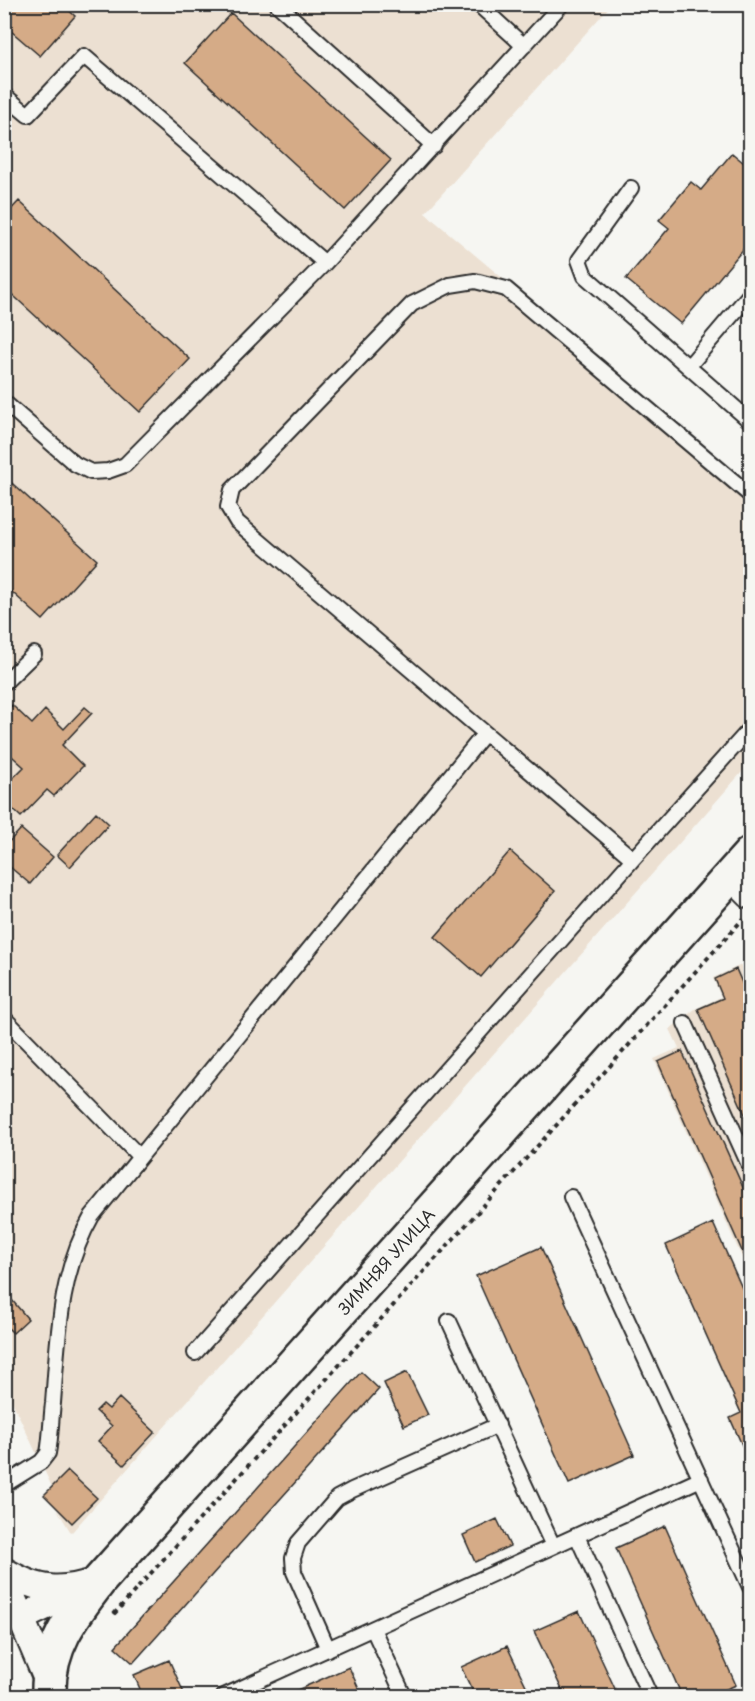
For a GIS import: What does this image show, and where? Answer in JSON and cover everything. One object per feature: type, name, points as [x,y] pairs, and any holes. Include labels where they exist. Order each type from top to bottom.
[{"type":"main road","name":"ЗИМНЯЯ УЛИЦА","points":[[49,1690],[52,1666],[64,1630],[100,1580],[744,875]]},
{"type":"street","points":[[4,1570],[44,1588],[79,1587],[100,1580]]},
{"type":"street","points":[[4,1578],[13,1621],[49,1690]]},
{"type":"street","points":[[13,1621],[100,1580]]},
{"type":"lane","points":[[277,4],[434,146]]},
{"type":"lane","points":[[478,4],[524,46]]},
{"type":"lane","points":[[4,402],[75,465],[91,472],[108,471],[125,465],[325,263],[562,4]]},
{"type":"lane","points":[[4,95],[28,114],[84,56],[325,263]]},
{"type":"lane","points":[[631,188],[579,260],[585,276],[750,420]]},
{"type":"lane","points":[[633,859],[237,522],[228,507],[232,490],[412,304],[450,285],[475,281],[506,289],[750,495]]},
{"type":"lane","points":[[688,367],[750,294]]},
{"type":"lane","points":[[4,683],[34,654]]},
{"type":"lane","points":[[195,1353],[750,729]]},
{"type":"lane","points":[[4,1485],[41,1462],[48,1453],[60,1316],[66,1282],[81,1235],[92,1216],[485,733]]},
{"type":"lane","points":[[4,1018],[140,1157]]},
{"type":"lane","points":[[685,1023],[750,1167]]},
{"type":"lane","points":[[571,1197],[750,1587]]},
{"type":"lane","points":[[449,1321],[553,1546]]},
{"type":"lane","points":[[328,1649],[294,1572],[293,1558],[298,1543],[337,1498],[498,1425]]},
{"type":"lane","points":[[224,1696],[701,1479]]},
{"type":"lane","points":[[577,1536],[648,1696]]},
{"type":"lane","points":[[373,1629],[404,1696]]},
{"type":"path","points":[[113,1615],[750,910]]},
{"type":"shaded area","points":[[4,5],[611,5],[425,213],[750,486],[750,763],[72,1532],[55,1506],[52,1487],[4,1384]]},
{"type":"shaded area","points":[[750,961],[750,1276],[654,1059],[679,1048],[670,1029],[695,1009],[721,997],[713,978]]},
{"type":"building","points":[[4,4],[62,4],[75,16],[40,56],[4,25]]},
{"type":"building","points":[[231,13],[391,160],[345,210],[185,63]]},
{"type":"building","points":[[732,153],[750,168],[750,241],[681,324],[626,279],[669,228],[659,220],[691,182],[701,190]]},
{"type":"building","points":[[19,201],[190,359],[140,412],[4,287],[4,217]]},
{"type":"building","points":[[4,476],[97,560],[43,620],[4,585]]},
{"type":"building","points":[[12,705],[32,724],[45,710],[64,729],[85,707],[92,713],[62,745],[83,766],[54,796],[47,790],[21,817],[4,801],[4,787],[24,767],[4,749],[4,713]]},
{"type":"building","points":[[96,812],[109,824],[70,867],[57,855]]},
{"type":"building","points":[[21,829],[53,857],[30,884],[4,862],[4,847]]},
{"type":"building","points":[[510,851],[555,891],[481,977],[435,937]]},
{"type":"building","points":[[736,969],[750,1001],[750,1126],[698,1009],[723,998],[715,979]]},
{"type":"building","points":[[682,1051],[750,1203],[750,1269],[658,1062]]},
{"type":"building","points":[[713,1223],[750,1306],[750,1463],[730,1418],[741,1413],[666,1245]]},
{"type":"building","points":[[541,1247],[634,1455],[569,1484],[476,1276]]},
{"type":"building","points":[[11,1299],[28,1319],[13,1333],[4,1324],[4,1305]]},
{"type":"building","points":[[361,1372],[379,1389],[133,1663],[115,1647]]},
{"type":"building","points":[[407,1372],[428,1415],[404,1426],[384,1383]]},
{"type":"building","points":[[119,1398],[155,1432],[124,1465],[98,1441],[112,1426],[96,1411],[103,1404],[109,1409]]},
{"type":"building","points":[[68,1471],[97,1498],[72,1523],[44,1495]]},
{"type":"building","points":[[497,1519],[510,1546],[475,1562],[463,1535]]},
{"type":"building","points":[[665,1526],[736,1685],[710,1696],[682,1696],[616,1548]]},
{"type":"building","points":[[579,1611],[617,1693],[610,1696],[565,1696],[534,1631]]},
{"type":"building","points":[[507,1646],[531,1696],[475,1696],[461,1667]]},
{"type":"building","points":[[169,1660],[184,1693],[176,1696],[143,1696],[134,1675]]},
{"type":"building","points":[[349,1667],[362,1696],[284,1696]]}]
